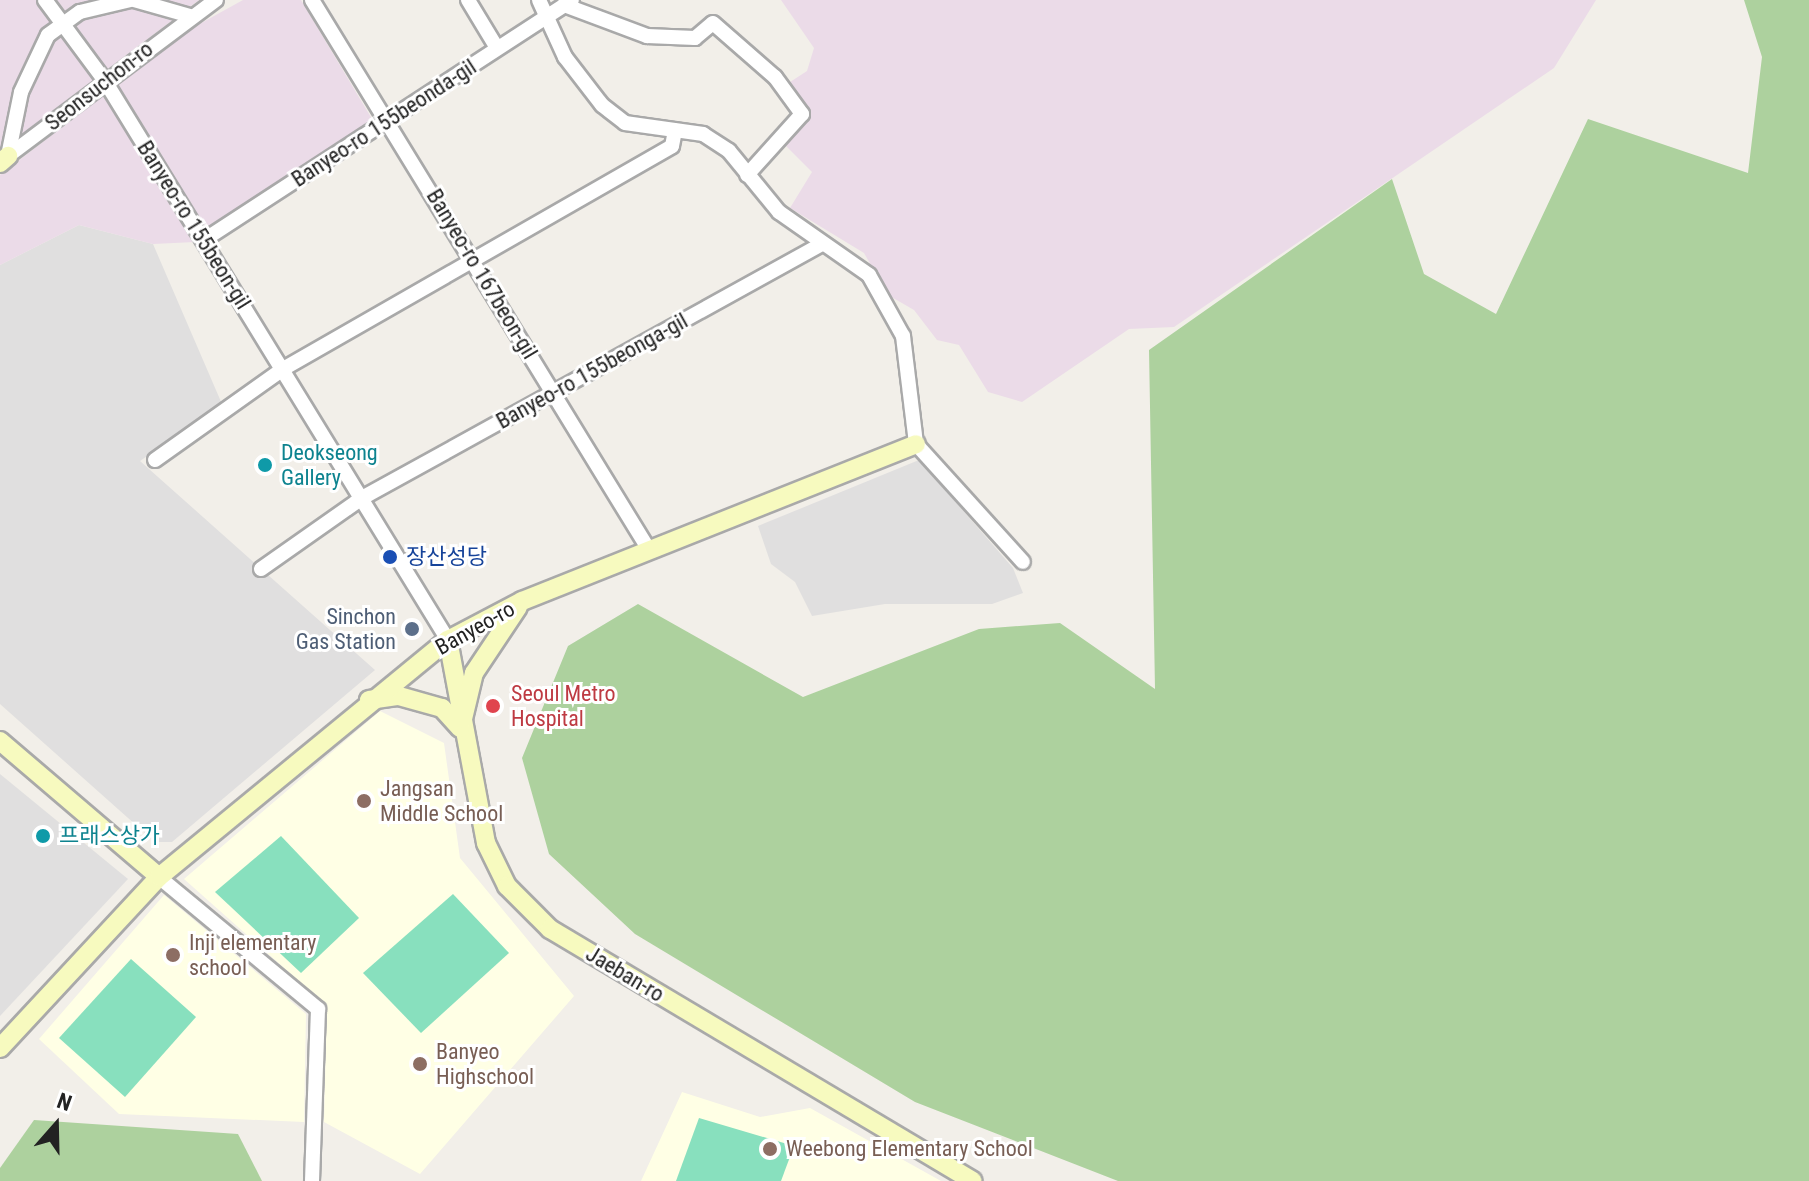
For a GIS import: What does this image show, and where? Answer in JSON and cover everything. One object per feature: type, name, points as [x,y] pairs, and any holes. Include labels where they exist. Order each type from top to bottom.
[{"type":"main road","name":"Banyeo-ro","points":[[0,1048],[159,877],[366,701],[448,640],[522,601],[916,444]]},
{"type":"main road","points":[[461,729],[474,673],[522,601]]},
{"type":"main road","name":"Jaeban-ro","points":[[448,640],[461,729],[486,843],[507,886],[550,929],[972,1181]]},
{"type":"main road","points":[[366,701],[399,696],[442,708],[461,729]]},
{"type":"main road","points":[[0,741],[159,877]]},
{"type":"street","name":"Banyeo-ro 155beon-gil","points":[[45,0],[105,81],[448,640]]},
{"type":"street","points":[[62,21],[132,0],[190,16]]},
{"type":"street","name":"Seonsuchon-ro","points":[[4,160],[190,16],[216,0]]},
{"type":"street","name":"Banyeo-ro 167beon-gil","points":[[312,0],[475,259],[649,550]]},
{"type":"street","points":[[468,0],[497,48]]},
{"type":"street","points":[[539,0],[550,14],[565,57],[602,105],[625,123],[703,134],[729,151],[779,212],[869,275],[903,336],[916,444],[1023,562]]},
{"type":"street","name":"Banyeo-ro 155beonda-gil","points":[[204,240],[568,3],[647,36],[695,38],[713,23],[775,77],[802,114],[747,175]]},
{"type":"street","name":"Seonsuchon-ro","points":[[4,160],[21,92],[62,21]]},
{"type":"street","points":[[155,460],[283,369],[672,146],[675,130]]},
{"type":"street","name":"Banyeo-ro 155beonga-gil","points":[[362,498],[822,244]]},
{"type":"street","points":[[261,569],[362,498]]},
{"type":"street","points":[[159,877],[318,1009],[312,1181]]},
{"type":"shaded area","points":[[0,0],[199,0],[0,151]]},
{"type":"shaded area","points":[[243,0],[301,0],[375,124],[195,242],[153,244],[79,225],[0,265],[0,175],[185,32]]},
{"type":"shaded area","points":[[781,0],[1596,0],[1554,68],[1174,327],[1129,329],[1022,402],[988,392],[959,345],[937,340],[914,310],[888,295],[864,253],[790,208],[812,172],[783,143],[809,112],[787,84],[807,71],[814,48]]},
{"type":"shaded area","points":[[79,225],[153,244],[222,404],[140,461],[375,670],[172,842],[155,842],[0,704],[0,265]]},
{"type":"shaded area","points":[[919,460],[1013,568],[1023,593],[992,604],[885,604],[812,616],[795,582],[771,564],[758,526]]},
{"type":"shaded area","points":[[380,711],[444,743],[460,858],[574,996],[420,1174],[324,1122],[327,1006],[184,879]]},
{"type":"shaded area","points":[[0,774],[128,879],[0,1016]]},
{"type":"shaded area","name":"Inji elementary school","points":[[164,895],[306,1014],[304,1122],[119,1114],[39,1039]]},
{"type":"shaded area","name":"Weebong Elementary School","points":[[682,1092],[760,1117],[810,1108],[941,1181],[641,1181]]},
{"type":"green space","points":[[1744,0],[1809,0],[1809,1181],[1118,1181],[915,1102],[635,934],[549,854],[522,758],[568,646],[638,604],[803,697],[979,629],[1060,623],[1155,689],[1149,350],[1392,179],[1424,274],[1496,314],[1588,119],[1748,173],[1762,57]]},
{"type":"green space","points":[[281,836],[359,918],[301,973],[215,892]]},
{"type":"green space","points":[[453,894],[509,953],[421,1033],[363,973]]},
{"type":"green space","points":[[131,959],[196,1017],[125,1097],[59,1038]]},
{"type":"green space","points":[[699,1118],[794,1146],[781,1181],[676,1181]]},
{"type":"green space","points":[[34,1120],[238,1134],[262,1181],[0,1181],[0,1168]]},
{"type":"place","name":"Deokseong Gallery","points":[[265,465]]},
{"type":"place","name":"장산성당","points":[[390,557]]},
{"type":"place","name":"Sinchon Gas Station","points":[[412,629]]},
{"type":"place","name":"Seoul Metro Hospital","points":[[493,706]]},
{"type":"place","name":"Jangsan Middle School","points":[[364,801]]},
{"type":"place","name":"프래스상가","points":[[43,836]]},
{"type":"place","name":"Inji elementary school","points":[[173,955]]},
{"type":"place","name":"Banyeo Highschool","points":[[420,1064]]},
{"type":"place","name":"Weebong Elementary School","points":[[770,1149]]}]
